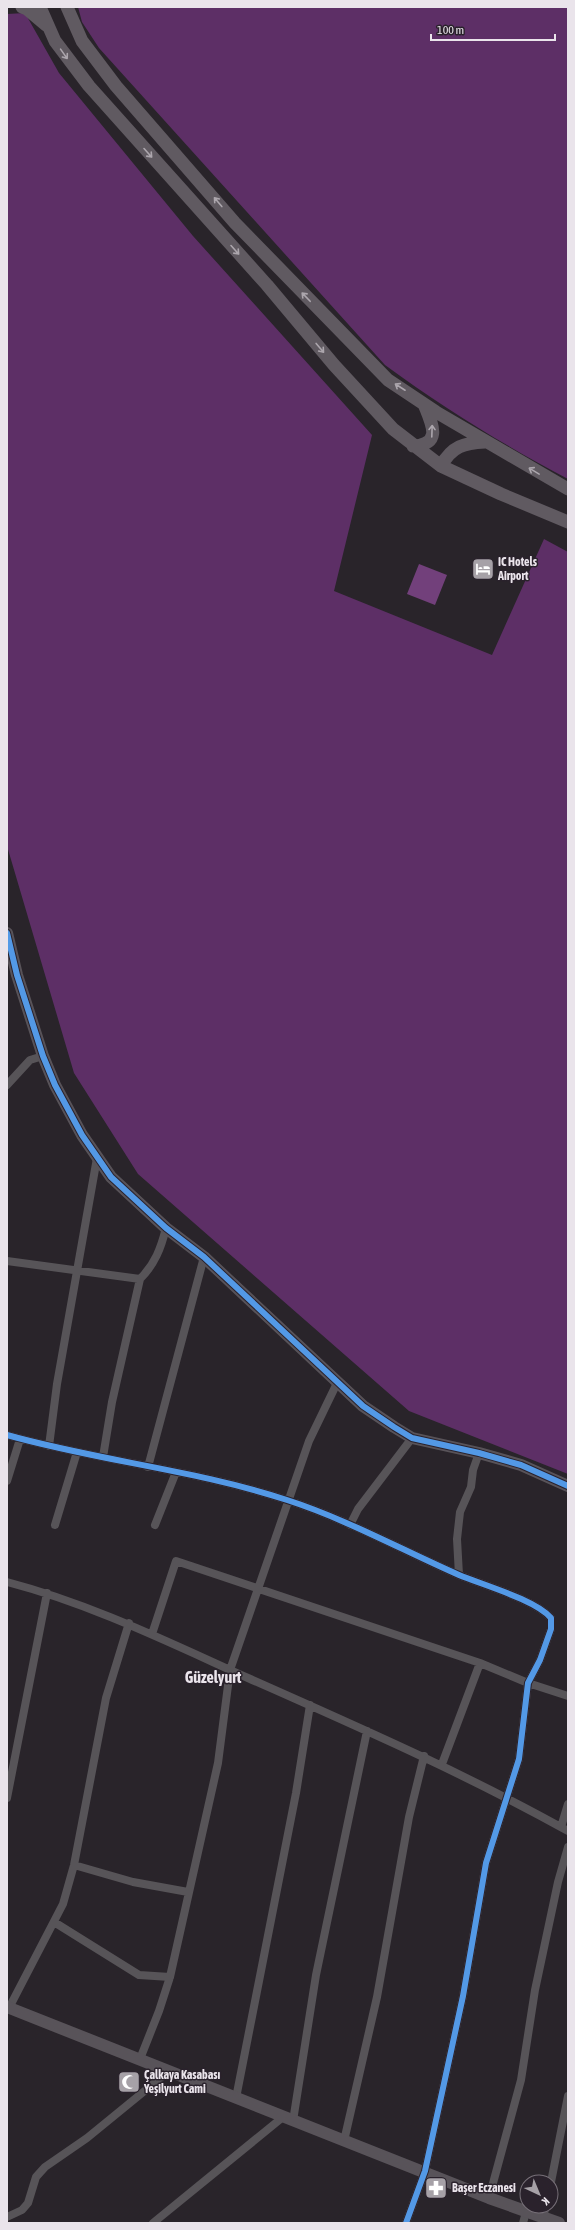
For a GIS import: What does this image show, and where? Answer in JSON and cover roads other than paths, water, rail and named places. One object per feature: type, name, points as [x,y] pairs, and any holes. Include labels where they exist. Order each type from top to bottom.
[{"type":"main road","points":[[22,7],[28,9],[49,28]]},
{"type":"main road","points":[[40,7],[55,40],[89,86],[368,402],[413,446],[441,466],[501,494],[568,522]]},
{"type":"main road","points":[[67,7],[82,41],[96,61],[235,223],[388,380],[485,442],[568,490]]},
{"type":"main road","points":[[413,446],[424,445],[431,439],[434,433],[424,404]]},
{"type":"main road","points":[[441,466],[453,449],[464,443],[485,442]]},
{"type":"street","points":[[7,933],[17,975],[43,1056],[68,1112],[111,1177],[166,1228],[204,1257],[363,1406],[412,1438],[479,1452],[521,1465],[568,1486]]},
{"type":"street","points":[[7,1085],[30,1060],[43,1056]]},
{"type":"street","points":[[49,1446],[57,1384],[97,1158]]},
{"type":"street","points":[[103,1458],[112,1402],[140,1279],[147,1272],[160,1252],[166,1228]]},
{"type":"street","points":[[148,1467],[204,1257]]},
{"type":"street","points":[[7,1261],[140,1279]]},
{"type":"street","points":[[140,2059],[159,2011],[170,1977],[218,1764],[230,1670],[260,1589],[287,1500],[309,1441],[338,1381]]},
{"type":"street","points":[[7,1436],[103,1458],[176,1472],[287,1500],[350,1525],[459,1575],[538,1607],[551,1618],[551,1629],[540,1660],[528,1683],[519,1759],[486,1864],[463,1996],[425,2171],[406,2223]]},
{"type":"street","points":[[350,1525],[358,1509],[412,1438]]},
{"type":"street","points":[[7,1481],[20,1439]]},
{"type":"street","points":[[56,1525],[77,1452]]},
{"type":"street","points":[[459,1575],[457,1539],[460,1512],[471,1487],[473,1470],[479,1452]]},
{"type":"street","points":[[155,1525],[176,1472]]},
{"type":"street","points":[[152,1634],[176,1561],[480,1663],[528,1683],[568,1696]]},
{"type":"street","points":[[7,1582],[47,1593],[129,1623],[230,1670],[442,1764],[565,1829],[568,1804]]},
{"type":"street","points":[[7,1798],[47,1593]]},
{"type":"street","points":[[129,1623],[106,1698],[74,1865],[63,1904],[8,2007],[288,2119],[425,2171],[489,2198],[524,2217],[537,2214]]},
{"type":"street","points":[[442,1764],[480,1663]]},
{"type":"street","points":[[236,2098],[294,1801],[310,1705]]},
{"type":"street","points":[[153,2223],[288,2119],[316,1975],[367,1731]]},
{"type":"street","points":[[344,2141],[376,1997],[409,1817],[424,1756]]},
{"type":"street","points":[[489,2198],[521,2080],[535,1990],[558,1882],[568,1847]]},
{"type":"street","points":[[74,1865],[133,1882],[188,1892]]},
{"type":"street","points":[[54,1922],[139,1974],[170,1977]]},
{"type":"street","points":[[7,2217],[22,2210],[36,2177],[45,2167],[92,2134],[169,2071]]},
{"type":"street","points":[[553,2174],[567,2108],[568,2096]]},
{"type":"street","points":[[548,2214],[559,2223]]},
{"type":"place","name":"IC Hotels Airport","points":[[483,569]]},
{"type":"place","name":"Çalkaya Kasabası Yeşilyurt Cami","points":[[129,2082]]},
{"type":"place","name":"Başer Eczanesi","points":[[436,2188]]},
{"type":"district","name":"Güzelyurt","points":[[213,1677]]}]
